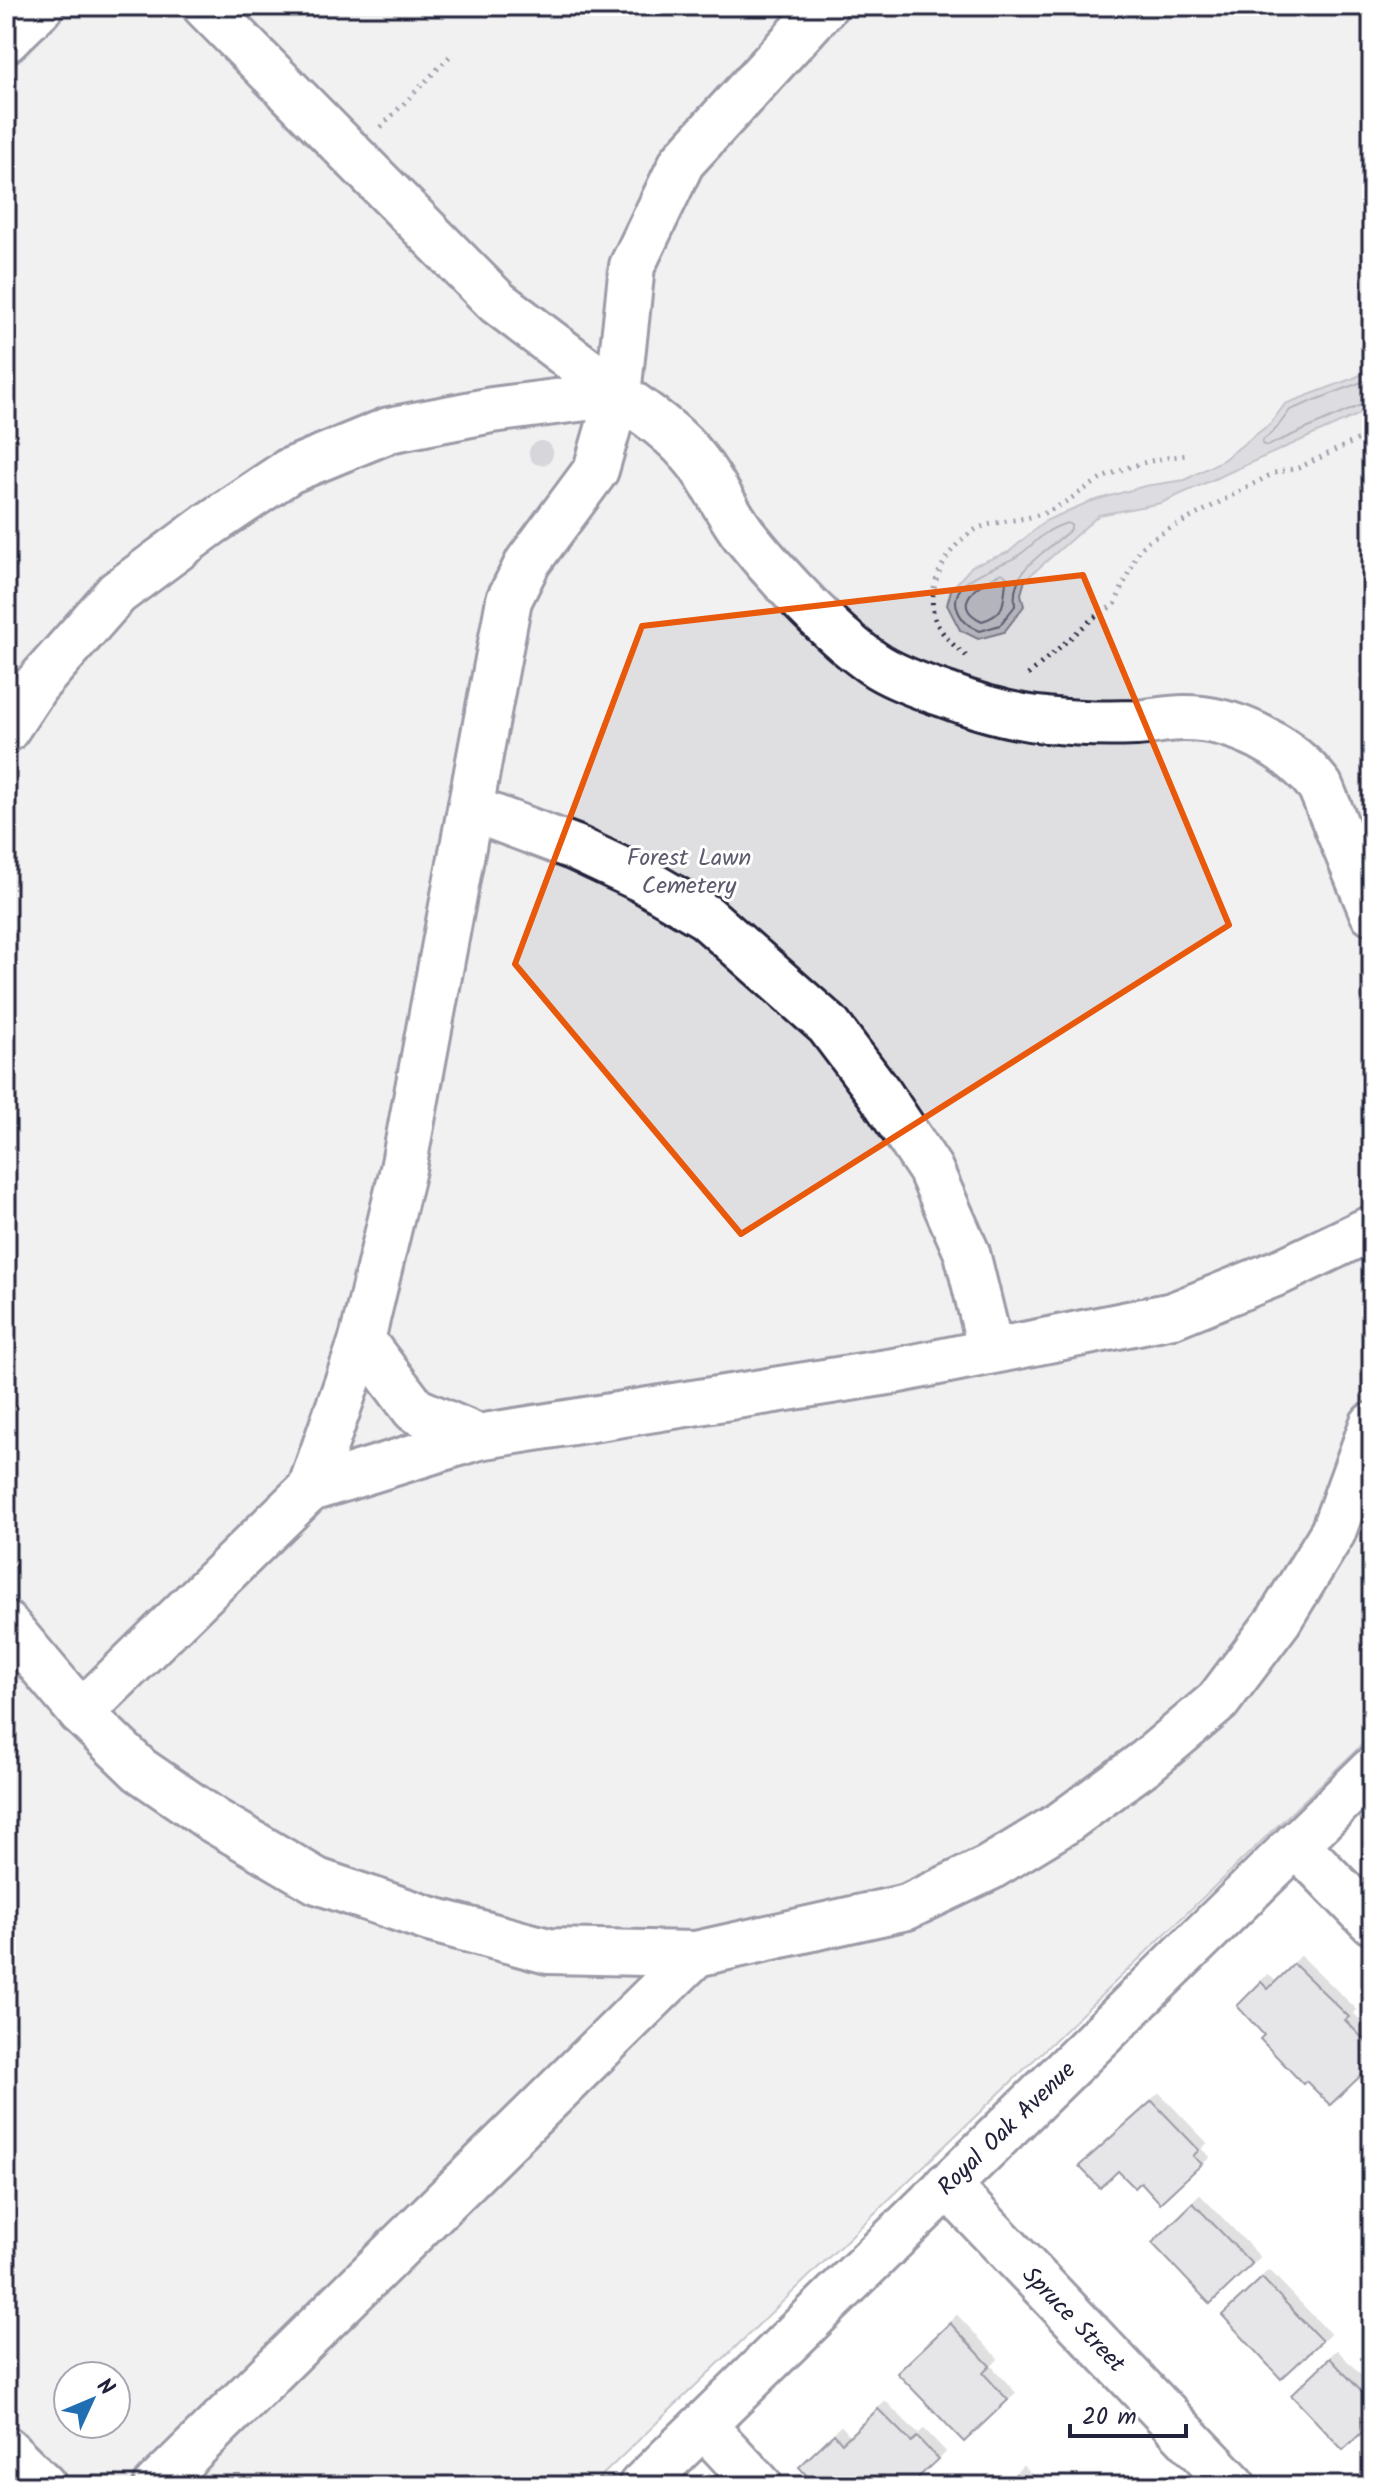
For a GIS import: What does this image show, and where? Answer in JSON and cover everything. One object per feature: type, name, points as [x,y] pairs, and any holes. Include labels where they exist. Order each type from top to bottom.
[{"type":"street","points":[[6,40],[41,6]]},
{"type":"street","points":[[205,6],[497,302],[671,434],[697,461],[745,536],[827,625],[879,667],[991,711],[1047,721],[1134,723],[1186,718],[1225,724],[1258,736],[1291,755],[1320,786],[1372,912]]},
{"type":"street","points":[[81,1713],[310,1489],[362,1340],[403,1169],[509,600],[528,562],[596,470],[618,394],[632,266],[682,162],[825,6]]},
{"type":"street","points":[[6,730],[36,685],[117,593],[210,524],[289,471],[389,430],[492,410],[618,394]]},
{"type":"street","points":[[472,809],[573,847],[641,879],[706,917],[828,1025],[880,1094],[930,1169],[967,1253],[991,1351]]},
{"type":"street","points":[[310,1489],[478,1437],[894,1371],[1173,1315],[1282,1271],[1372,1228]]},
{"type":"street","points":[[362,1340],[415,1410],[478,1437]]},
{"type":"street","points":[[6,1624],[81,1713],[140,1770],[213,1820],[317,1881],[429,1919],[548,1951],[696,1954],[907,1907],[1001,1861],[1063,1823],[1146,1762],[1218,1701],[1279,1620],[1333,1532],[1372,1425]]},
{"type":"street","name":"Royal Oak Avenue","points":[[641,2486],[1372,1770]]},
{"type":"street","points":[[1296,1844],[1372,1922]]},
{"type":"street","points":[[156,2486],[696,1954]]},
{"type":"street","name":"Spruce Street","points":[[947,2185],[1234,2486]]},
{"type":"street","points":[[704,2426],[760,2486]]},
{"type":"street","points":[[6,2449],[44,2486]]},
{"type":"path","points":[[353,156],[453,53]]},
{"type":"path","points":[[991,711],[1092,619],[1115,604],[1138,551],[1149,540],[1274,473],[1298,468],[1372,433]]},
{"type":"path","points":[[976,660],[964,655],[945,635],[935,619],[931,593],[954,548],[966,535],[983,527],[1032,518],[1052,510],[1104,478],[1134,465],[1188,455]]},
{"type":"highlighted area","points":[[1083,575],[1229,925],[741,1234],[515,964],[642,626]]},
{"type":"green space","name":"Forest Lawn Cemetery","points":[[6,6],[1372,6],[1372,1735],[591,2486],[6,2486]]},
{"type":"water","points":[[1372,369],[1372,411],[1161,503],[1099,515],[1025,580],[1021,594],[1024,606],[1004,632],[978,639],[960,630],[947,605],[951,590],[972,566],[1009,552],[1045,521],[1089,502],[1145,486],[1185,480],[1223,460],[1270,424],[1285,404]]},
{"type":"building","points":[[1294,1964],[1349,2017],[1345,2020],[1372,2048],[1372,2065],[1330,2105],[1306,2081],[1303,2084],[1260,2039],[1264,2035],[1237,2006],[1261,1982],[1268,1989]]},
{"type":"building","points":[[1152,2101],[1199,2150],[1193,2156],[1202,2164],[1160,2203],[1141,2182],[1135,2188],[1118,2171],[1100,2188],[1079,2166]]},
{"type":"building","points":[[1372,2140],[1372,2158],[1363,2148]]},
{"type":"building","points":[[1193,2203],[1252,2264],[1210,2304],[1152,2243]]},
{"type":"building","points":[[1262,2278],[1322,2341],[1281,2379],[1222,2315]]},
{"type":"building","points":[[950,2323],[990,2366],[983,2373],[1008,2400],[964,2442],[897,2373]]},
{"type":"building","points":[[1330,2358],[1372,2403],[1372,2423],[1343,2450],[1291,2395]]},
{"type":"building","points":[[878,2409],[911,2442],[917,2437],[938,2459],[909,2486],[816,2486],[799,2467],[834,2434],[842,2443]]},
{"type":"building","points":[[1016,2474],[1028,2486],[1004,2486]]}]
